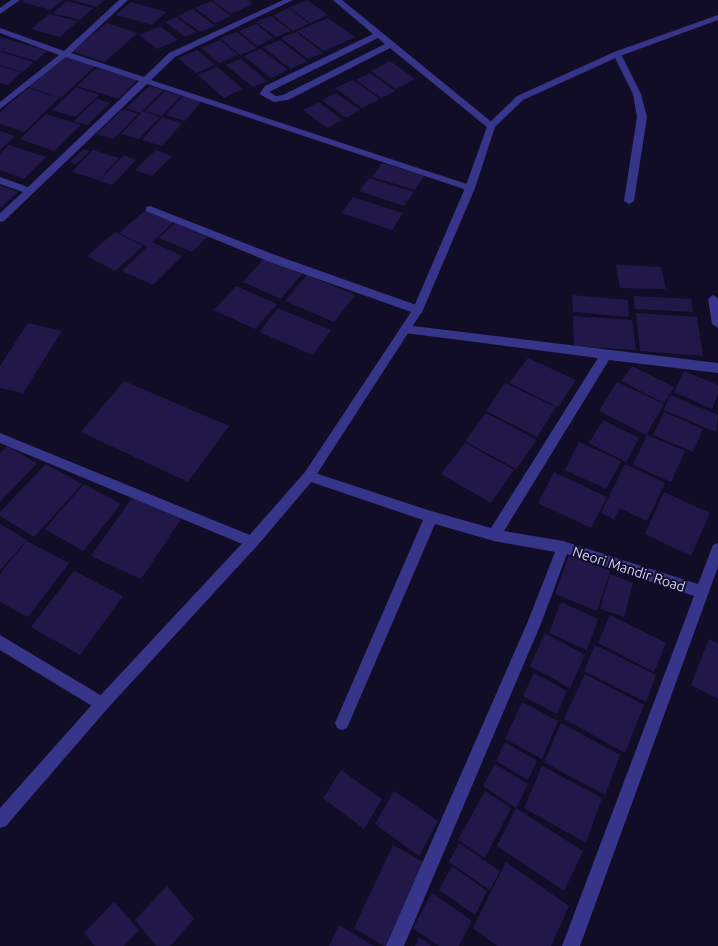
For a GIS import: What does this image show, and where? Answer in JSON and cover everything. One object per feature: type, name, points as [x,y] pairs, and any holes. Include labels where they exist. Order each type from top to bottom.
[{"type":"street","points":[[0,12],[16,0]]},
{"type":"street","points":[[0,106],[65,54],[124,0]]},
{"type":"street","points":[[0,219],[172,55],[289,0]]},
{"type":"street","points":[[337,0],[491,126]]},
{"type":"street","points":[[0,820],[102,704],[252,542],[309,476],[418,310],[470,188],[491,126],[520,98],[617,54],[718,17]]},
{"type":"street","points":[[0,30],[65,54],[470,188]]},
{"type":"street","points":[[379,34],[268,88],[264,93],[274,99],[285,98],[390,44]]},
{"type":"street","points":[[354,46],[368,56]]},
{"type":"street","points":[[617,54],[637,94],[642,117],[629,201]]},
{"type":"street","points":[[0,180],[30,191]]},
{"type":"street","points":[[150,208],[274,259],[418,310]]},
{"type":"street","points":[[712,299],[718,324]]},
{"type":"street","points":[[405,329],[718,368]]},
{"type":"street","points":[[494,535],[606,355]]},
{"type":"street","points":[[0,438],[252,542]]},
{"type":"street","name":"Neori Mandir Road","points":[[309,476],[431,517],[494,535],[563,547],[702,592],[570,946]]},
{"type":"street","points":[[342,723],[431,517]]},
{"type":"street","points":[[395,946],[535,621],[563,547]]},
{"type":"street","points":[[702,592],[718,549]]},
{"type":"street","points":[[0,642],[102,704]]},
{"type":"building","points":[[24,0],[63,0],[51,10],[22,2]]},
{"type":"building","points":[[72,0],[105,0],[97,7]]},
{"type":"building","points":[[247,0],[253,4],[231,14],[213,1]]},
{"type":"building","points":[[307,0],[328,15],[310,23],[289,7]]},
{"type":"building","points":[[66,1],[93,8],[80,20],[53,13]]},
{"type":"building","points":[[211,1],[231,16],[215,23],[195,8]]},
{"type":"building","points":[[131,2],[166,12],[152,25],[116,15]]},
{"type":"building","points":[[289,8],[309,24],[293,31],[273,15]]},
{"type":"building","points":[[193,9],[215,26],[200,32],[178,16]]},
{"type":"building","points":[[49,14],[78,21],[60,37],[31,29]]},
{"type":"building","points":[[271,16],[291,31],[276,37],[256,22]]},
{"type":"building","points":[[176,17],[197,32],[185,37],[165,22]]},
{"type":"building","points":[[328,18],[355,37],[324,51],[297,31]]},
{"type":"building","points":[[107,23],[138,33],[104,62],[72,51]]},
{"type":"building","points":[[256,24],[274,38],[257,46],[239,31]]},
{"type":"building","points":[[160,26],[178,40],[157,49],[139,35]]},
{"type":"building","points":[[237,32],[257,48],[240,55],[220,38]]},
{"type":"building","points":[[296,32],[323,53],[308,59],[281,38]]},
{"type":"building","points":[[0,37],[47,51],[36,61],[2,51],[8,45],[0,52]]},
{"type":"building","points":[[220,40],[238,55],[219,63],[201,48]]},
{"type":"building","points":[[280,40],[307,61],[291,69],[263,47]]},
{"type":"building","points":[[261,49],[288,70],[271,78],[244,56]]},
{"type":"building","points":[[197,50],[215,65],[196,73],[178,58]]},
{"type":"building","points":[[0,52],[34,62],[23,72],[0,65]]},
{"type":"building","points":[[66,57],[95,66],[61,98],[28,87]]},
{"type":"building","points":[[241,59],[267,81],[253,87],[226,65]]},
{"type":"building","points":[[390,61],[415,79],[396,89],[371,71]]},
{"type":"building","points":[[0,66],[21,72],[8,85],[0,83]]},
{"type":"building","points":[[217,67],[243,89],[224,98],[198,75]]},
{"type":"building","points":[[97,68],[137,80],[118,99],[77,86]]},
{"type":"building","points":[[370,73],[395,91],[381,98],[356,80]]},
{"type":"building","points":[[353,80],[380,99],[362,108],[335,88]]},
{"type":"building","points":[[149,86],[164,90],[142,111],[160,117],[139,139],[121,134],[141,113],[126,108]]},
{"type":"building","points":[[76,87],[99,95],[75,117],[52,110]]},
{"type":"building","points":[[28,88],[59,98],[24,132],[0,124],[0,112]]},
{"type":"building","points":[[165,91],[181,96],[162,116],[145,111]]},
{"type":"building","points":[[336,93],[360,110],[346,118],[322,100]]},
{"type":"building","points":[[183,96],[202,101],[185,121],[166,115]]},
{"type":"building","points":[[97,99],[110,103],[87,125],[74,121]]},
{"type":"building","points":[[319,102],[342,120],[327,128],[303,110]]},
{"type":"building","points":[[123,109],[138,114],[113,139],[97,134]]},
{"type":"building","points":[[46,114],[81,125],[54,151],[20,139]]},
{"type":"building","points":[[162,117],[182,123],[162,146],[142,140]]},
{"type":"building","points":[[0,131],[15,136],[0,150]]},
{"type":"building","points":[[9,145],[46,157],[24,179],[0,170],[0,154]]},
{"type":"building","points":[[84,149],[90,151],[76,164],[70,162]]},
{"type":"building","points":[[93,150],[119,158],[99,180],[72,172]]},
{"type":"building","points":[[156,150],[172,156],[152,176],[135,170]]},
{"type":"building","points":[[124,155],[136,160],[112,185],[99,181]]},
{"type":"building","points":[[382,163],[424,176],[415,190],[372,177]]},
{"type":"building","points":[[369,178],[414,192],[404,206],[359,191]]},
{"type":"building","points":[[0,185],[18,192],[0,208]]},
{"type":"building","points":[[353,197],[403,213],[392,230],[342,213]]},
{"type":"building","points":[[147,209],[174,222],[152,242],[182,256],[153,285],[122,271],[147,247],[119,233]]},
{"type":"building","points":[[175,223],[207,237],[192,252],[159,238]]},
{"type":"building","points":[[115,232],[143,246],[115,271],[87,256]]},
{"type":"building","points":[[264,258],[302,274],[281,299],[243,282]]},
{"type":"building","points":[[616,265],[661,267],[666,289],[620,288]]},
{"type":"building","points":[[307,275],[355,295],[334,322],[285,301]]},
{"type":"building","points":[[236,286],[277,304],[255,329],[214,310]]},
{"type":"building","points":[[572,295],[628,300],[629,317],[573,312]]},
{"type":"building","points":[[634,296],[691,299],[693,312],[635,309]]},
{"type":"building","points":[[278,308],[331,330],[313,355],[259,332]]},
{"type":"building","points":[[636,313],[697,317],[703,356],[640,351]]},
{"type":"building","points":[[573,316],[632,320],[636,350],[574,346]]},
{"type":"building","points":[[28,323],[62,331],[23,393],[0,388],[0,366]]},
{"type":"building","points":[[528,358],[576,380],[558,407],[509,383]]},
{"type":"building","points":[[632,366],[674,387],[664,403],[621,381]]},
{"type":"building","points":[[684,371],[718,385],[718,394],[712,409],[674,392]]},
{"type":"building","points":[[124,381],[229,426],[188,482],[81,432]]},
{"type":"building","points":[[617,382],[664,404],[646,435],[599,411]]},
{"type":"building","points":[[505,383],[556,407],[537,437],[486,411]]},
{"type":"building","points":[[670,395],[718,415],[716,432],[664,410]]},
{"type":"building","points":[[664,412],[703,429],[693,452],[653,435]]},
{"type":"building","points":[[486,413],[537,440],[516,469],[465,441]]},
{"type":"building","points":[[603,420],[639,438],[626,462],[589,443]]},
{"type":"building","points":[[647,435],[685,451],[671,482],[633,465]]},
{"type":"building","points":[[579,442],[621,461],[606,489],[565,470]]},
{"type":"building","points":[[465,443],[514,470],[491,503],[441,474]]},
{"type":"building","points":[[7,446],[37,463],[0,502],[0,453]]},
{"type":"building","points":[[46,464],[82,484],[34,537],[0,516],[0,512]]},
{"type":"building","points":[[625,464],[665,483],[647,521],[620,508],[614,519],[601,513]]},
{"type":"building","points":[[554,472],[607,497],[591,528],[538,503]]},
{"type":"building","points":[[84,484],[121,504],[83,551],[45,529]]},
{"type":"building","points":[[664,492],[710,513],[691,556],[645,534]]},
{"type":"building","points":[[132,498],[181,519],[141,579],[91,556]]},
{"type":"building","points":[[0,524],[27,540],[0,570]]},
{"type":"building","points":[[27,541],[69,563],[28,617],[0,602],[0,574]]},
{"type":"building","points":[[569,555],[610,571],[597,611],[555,594]]},
{"type":"building","points":[[74,571],[123,596],[80,655],[31,627]]},
{"type":"building","points":[[610,574],[633,583],[624,617],[600,609]]},
{"type":"building","points":[[561,602],[598,619],[587,650],[549,633]]},
{"type":"building","points":[[610,615],[666,643],[654,672],[598,643]]},
{"type":"building","points":[[545,633],[585,655],[570,688],[530,666]]},
{"type":"building","points":[[709,639],[718,644],[718,699],[691,685]]},
{"type":"building","points":[[595,645],[656,675],[646,702],[584,671]]},
{"type":"building","points":[[534,673],[567,691],[557,714],[523,696]]},
{"type":"building","points":[[585,674],[644,705],[625,753],[564,719]]},
{"type":"building","points":[[522,702],[558,721],[542,759],[505,739]]},
{"type":"building","points":[[561,723],[620,755],[605,795],[544,762]]},
{"type":"building","points":[[505,742],[537,761],[528,780],[496,761]]},
{"type":"building","points":[[495,764],[528,784],[516,808],[483,786]]},
{"type":"building","points":[[542,766],[602,798],[586,843],[524,808]]},
{"type":"building","points":[[341,770],[382,799],[364,829],[323,798]]},
{"type":"building","points":[[394,791],[438,821],[419,856],[375,824]]},
{"type":"building","points":[[485,791],[511,808],[485,858],[458,840]]},
{"type":"building","points":[[516,808],[583,851],[564,891],[497,846]]},
{"type":"building","points":[[459,843],[500,871],[490,890],[449,862]]},
{"type":"building","points":[[393,845],[425,863],[387,946],[384,946],[354,928]]},
{"type":"building","points":[[506,862],[569,906],[551,946],[497,946],[473,928]]},
{"type":"building","points":[[452,866],[487,891],[475,915],[439,890]]},
{"type":"building","points":[[167,886],[194,919],[170,946],[156,946],[135,920]]},
{"type":"building","points":[[432,893],[472,921],[459,946],[439,946],[413,928]]},
{"type":"building","points":[[114,902],[139,930],[124,946],[95,946],[84,933]]},
{"type":"building","points":[[339,925],[374,946],[329,946]]},
{"type":"building","points":[[419,937],[431,946],[415,946]]}]
